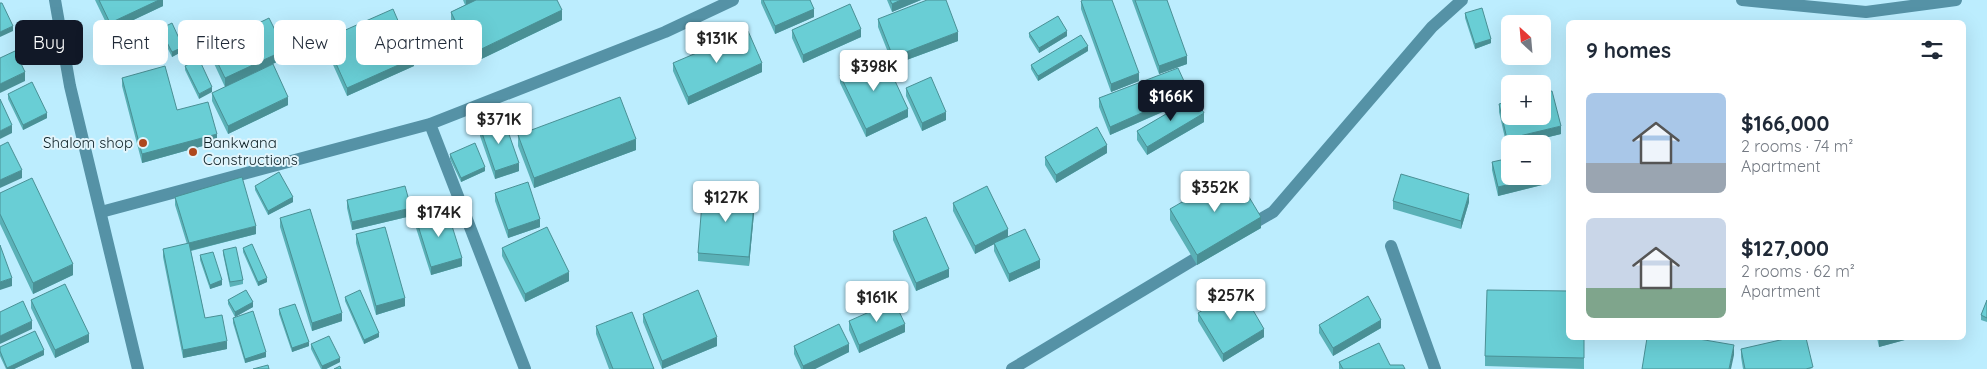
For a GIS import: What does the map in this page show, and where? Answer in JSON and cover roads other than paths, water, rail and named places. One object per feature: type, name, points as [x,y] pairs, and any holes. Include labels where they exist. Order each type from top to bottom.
[{"type":"street","points":[[55,0],[70,86],[138,369]]},
{"type":"street","points":[[101,212],[430,124],[665,32],[733,0]]},
{"type":"street","points":[[1239,232],[1273,212],[1432,27],[1462,0]]},
{"type":"street","points":[[1742,0],[1866,12],[1956,0]]},
{"type":"street","points":[[430,124],[525,369]]},
{"type":"street","points":[[1012,369],[1222,242]]},
{"type":"street","points":[[1391,246],[1435,369]]},
{"type":"place","name":"Shalom shop","points":[[143,143]]},
{"type":"place","name":"Bankwana Constructions","points":[[193,152]]}]
